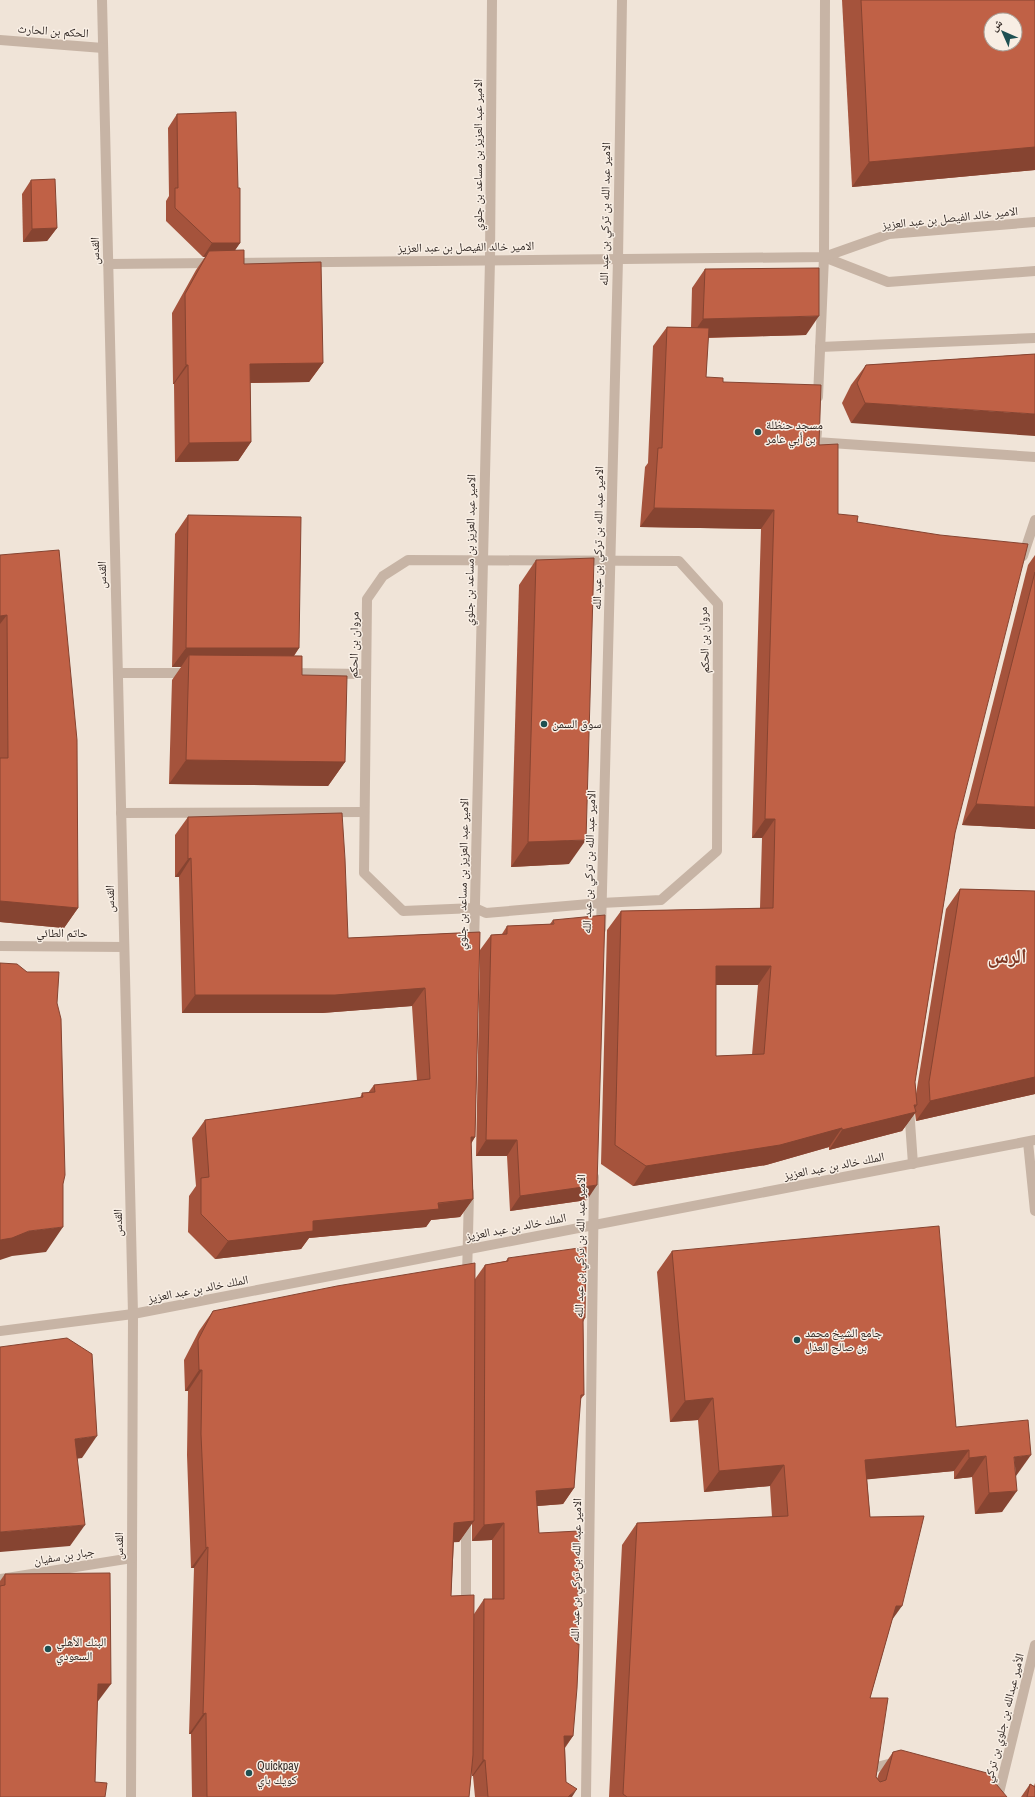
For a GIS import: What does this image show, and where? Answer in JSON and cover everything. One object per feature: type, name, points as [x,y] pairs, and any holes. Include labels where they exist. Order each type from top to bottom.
[{"type":"street","name":"القدس","points":[[102,0],[133,1314],[131,1797]]},
{"type":"street","name":"الامير عبد العزيز بن مساعد بن جلوي","points":[[474,956],[490,260],[492,0]]},
{"type":"street","name":"الامير عبد الله بن تركي بن عبد الله","points":[[600,942],[618,259],[622,0]]},
{"type":"street","points":[[825,0],[824,257],[816,442],[1035,457]]},
{"type":"street","name":"الحكم بن الحارث","points":[[0,40],[103,48]]},
{"type":"street","name":"الامير خالد الفيصل بن عبد العزيز","points":[[108,264],[824,257],[888,234],[1035,222]]},
{"type":"street","name":"الامير خالد الفيصل بن عبد العزيز","points":[[824,257],[888,282],[1035,271]]},
{"type":"street","points":[[820,347],[1035,338]]},
{"type":"street","points":[[1020,569],[1035,520]]},
{"type":"street","name":"مروان بن الحكم","points":[[408,560],[610,560],[679,561],[718,604],[717,851],[660,900],[601,902],[486,913],[475,908],[403,911],[364,873],[368,599],[383,576],[408,560]]},
{"type":"street","points":[[118,673],[203,673]]},
{"type":"street","points":[[281,673],[366,674]]},
{"type":"street","points":[[121,813],[364,812]]},
{"type":"street","name":"حاتم الطائي","points":[[0,946],[124,947]]},
{"type":"street","points":[[909,1094],[908,1102],[913,1164]]},
{"type":"street","points":[[1032,1141],[1035,1211]]},
{"type":"street","name":"الملك خالد بن عبد العزيز","points":[[0,1331],[133,1314],[1032,1141]]},
{"type":"street","name":"الامير عبد الله بن تركي بن عبد الله","points":[[586,1797],[595,1170]]},
{"type":"street","points":[[467,1290],[469,1178]]},
{"type":"street","points":[[466,1512],[466,1615]]},
{"type":"street","name":"جبار بن سفيان","points":[[0,1579],[132,1558]]},
{"type":"street","name":"الأمير عبدالله بن جلوي بن تركي","points":[[999,1795],[1035,1645]]},
{"type":"street","points":[[867,1797],[873,1768],[903,1760]]},
{"type":"building","points":[[861,0],[1035,0],[1035,147],[869,162]]},
{"type":"building","points":[[236,112],[238,188],[240,188],[240,243],[212,243],[175,208],[175,188],[178,188],[177,114]]},
{"type":"building","points":[[55,179],[57,228],[32,229],[31,180]]},
{"type":"building","points":[[244,250],[244,264],[321,262],[323,363],[250,364],[251,442],[189,443],[185,294],[209,251]]},
{"type":"building","points":[[819,268],[819,316],[703,319],[705,269]]},
{"type":"building","points":[[667,327],[709,328],[706,377],[723,378],[723,382],[821,385],[819,445],[838,444],[838,514],[858,516],[857,522],[940,535],[1028,544],[955,833],[915,1082],[917,1105],[914,1105],[916,1112],[842,1130],[842,1128],[780,1145],[646,1166],[615,1145],[621,911],[773,908],[775,819],[765,819],[774,510],[654,508],[658,448],[662,448]],"holes":[[[716,966],[771,966],[764,1054],[716,1056]]]},
{"type":"building","points":[[1035,354],[1035,414],[865,403],[857,383],[866,365]]},
{"type":"building","points":[[188,515],[301,517],[299,648],[186,648]]},
{"type":"building","points":[[59,550],[77,740],[78,908],[0,901],[0,758],[8,758],[7,615],[0,616],[0,555]]},
{"type":"building","name":"سوق السمن","points":[[594,558],[586,840],[528,842],[536,560]]},
{"type":"building","points":[[1035,572],[1035,807],[976,804]]},
{"type":"building","points":[[189,655],[302,656],[302,675],[347,676],[345,762],[186,760]]},
{"type":"building","points":[[342,813],[348,938],[480,932],[475,1137],[471,1137],[473,1199],[438,1203],[439,1209],[313,1221],[313,1231],[228,1241],[201,1214],[201,1178],[209,1177],[205,1120],[363,1097],[362,1093],[375,1092],[374,1085],[430,1079],[425,988],[335,995],[195,995],[191,858],[188,859],[188,817]]},
{"type":"building","points":[[960,889],[1035,891],[1035,1077],[930,1101],[929,1082]]},
{"type":"building","points":[[605,915],[597,1185],[520,1196],[517,1140],[486,1140],[491,935],[507,934],[507,926],[554,924],[553,920]]},
{"type":"building","points":[[0,963],[17,964],[27,972],[59,972],[57,1003],[61,1019],[65,1175],[63,1184],[63,1227],[29,1231],[12,1238],[0,1240]]},
{"type":"building","points":[[939,1226],[956,1427],[1028,1420],[1031,1455],[1014,1457],[1017,1491],[989,1493],[986,1456],[969,1458],[969,1450],[865,1460],[870,1517],[924,1516],[902,1606],[896,1606],[870,1698],[888,1698],[876,1777],[880,1782],[886,1780],[893,1752],[901,1750],[987,1773],[1007,1797],[627,1797],[623,1794],[637,1523],[788,1516],[784,1465],[719,1471],[713,1398],[685,1401],[672,1251]]},
{"type":"building","points":[[586,1247],[585,1318],[583,1318],[584,1395],[581,1395],[574,1488],[536,1491],[539,1533],[579,1531],[577,1644],[579,1644],[577,1688],[573,1736],[564,1736],[566,1782],[577,1789],[568,1797],[488,1797],[485,1760],[483,1760],[484,1599],[504,1599],[504,1523],[484,1525],[485,1265],[508,1261],[508,1258]]},
{"type":"building","points":[[475,1263],[474,1521],[454,1523],[451,1596],[474,1595],[473,1755],[469,1797],[207,1797],[206,1713],[203,1714],[208,1547],[206,1548],[201,1434],[202,1370],[199,1370],[198,1340],[213,1311],[337,1286]]},
{"type":"building","points":[[67,1338],[92,1354],[97,1436],[75,1439],[85,1525],[0,1532],[0,1347]]},
{"type":"building","points":[[110,1573],[111,1684],[98,1684],[95,1782],[107,1783],[105,1797],[0,1797],[0,1586],[5,1585],[5,1574]]},
{"type":"building","points":[[1030,1784],[1035,1787],[1035,1797],[1027,1797]]},
{"type":"place","name":"مسجد حنظلة بن أبي عامر","points":[[758,432]]},
{"type":"place","name":"سوق السمن","points":[[544,724]]},
{"type":"place","name":"جامع الشيخ محمد بن صالح العذل","points":[[797,1340]]},
{"type":"place","name":"البنك الأهلي السعودي","points":[[48,1649]]},
{"type":"place","name":"Quickpay كويك باي","points":[[249,1773]]},
{"type":"district","name":"الرس","points":[[1007,956]]}]
